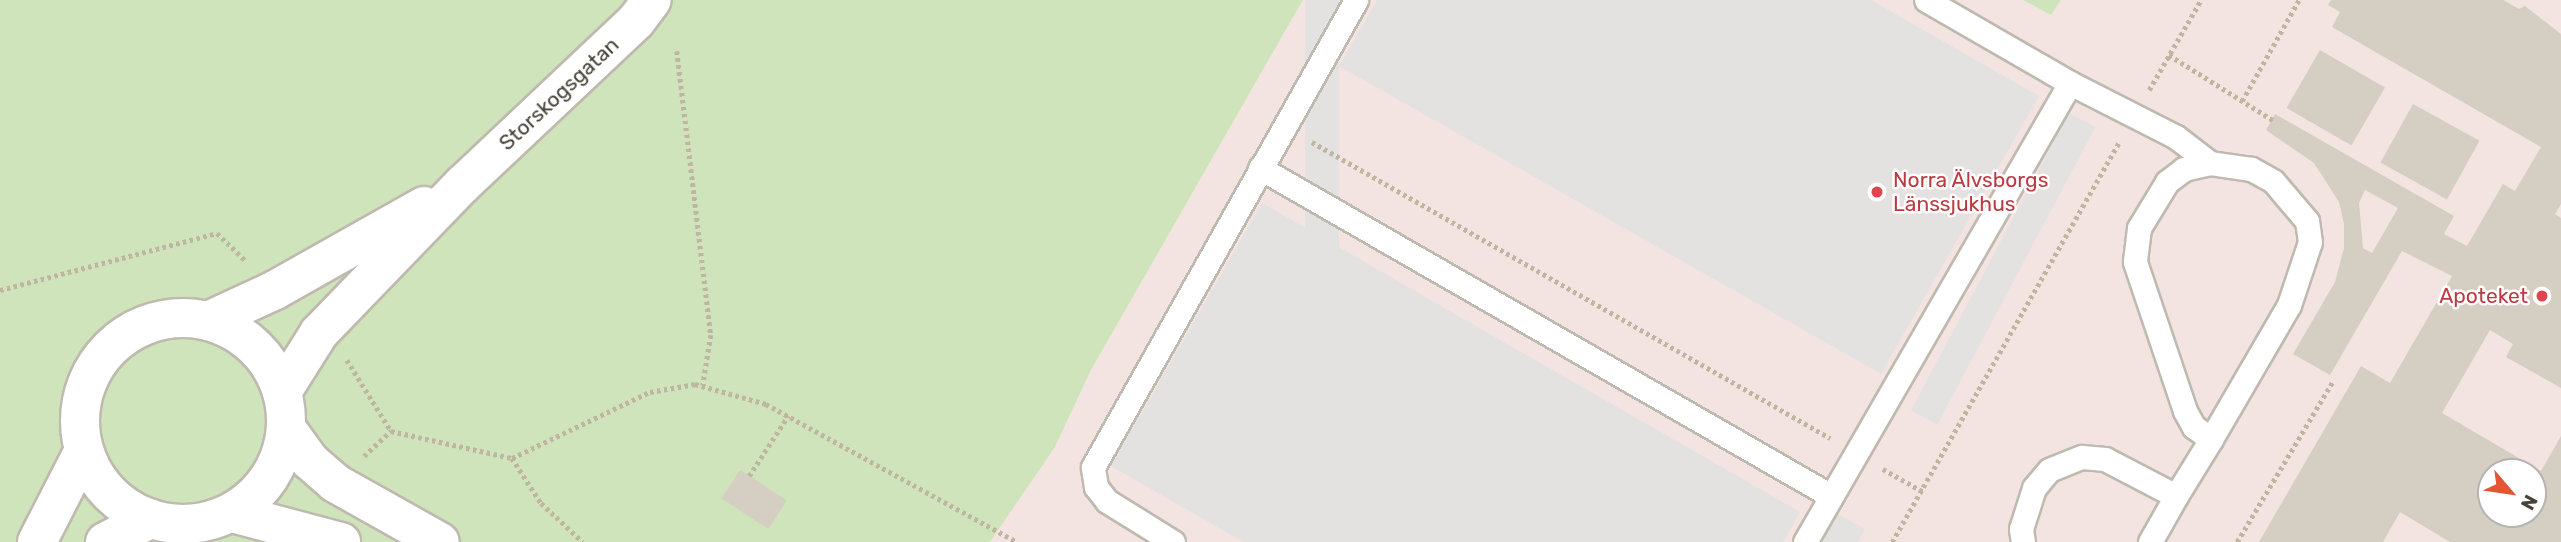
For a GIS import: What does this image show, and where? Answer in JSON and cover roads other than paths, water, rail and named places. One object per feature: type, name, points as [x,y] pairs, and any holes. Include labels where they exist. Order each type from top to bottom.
[{"type":"street","name":"Storskogsgatan","points":[[462,185],[636,21],[652,0]]},
{"type":"street","points":[[462,185],[319,333],[284,410],[275,468],[249,501],[232,513],[192,524],[150,519],[108,493],[84,450],[82,402],[101,359],[118,341],[160,321],[208,321],[275,290],[462,185]]},
{"type":"street","points":[[208,321],[246,339],[274,372],[284,410],[310,461],[335,483],[440,542]]},
{"type":"street","points":[[37,542],[84,450]]},
{"type":"street","points":[[232,513],[341,542]]},
{"type":"street","points":[[105,542],[150,519]]},
{"type":"lane","points":[[1173,542],[1107,501],[1096,487],[1093,467],[1356,0]]},
{"type":"lane","points":[[1926,0],[2070,83],[2176,137],[2210,163]]},
{"type":"lane","points":[[1805,542],[2070,83]]},
{"type":"lane","points":[[2150,542],[2176,496],[2211,439],[2289,305],[2310,242],[2307,221],[2273,181],[2251,169],[2210,163],[2184,169],[2161,190],[2139,228],[2135,262],[2185,411],[2194,427],[2211,439]]},
{"type":"lane","points":[[1259,168],[1831,496]]},
{"type":"lane","points":[[2023,542],[2021,530],[2034,488],[2049,470],[2082,457],[2105,459],[2176,496]]},
{"type":"place","name":"Norra Älvsborgs Länssjukhus","points":[[1877,192]]},
{"type":"place","name":"Apoteket","points":[[2542,296]]}]
